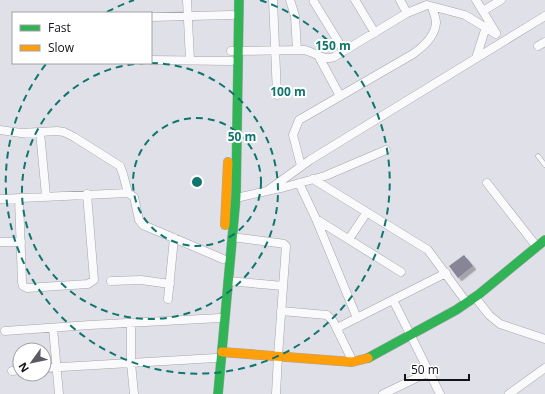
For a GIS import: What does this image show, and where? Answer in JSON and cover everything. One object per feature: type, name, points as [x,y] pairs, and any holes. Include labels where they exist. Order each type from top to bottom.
[{"type":"main road","points":[[213,394],[228,281],[236,198],[235,52],[232,0]]},
{"type":"main road","points":[[218,394],[220,318],[231,99],[231,61],[235,52],[239,0]]},
{"type":"main road","points":[[219,355],[278,356],[353,362],[367,358],[467,303],[545,240]]},
{"type":"street","points":[[188,0],[190,60]]},
{"type":"street","points":[[273,0],[277,95]]},
{"type":"street","points":[[290,0],[295,16],[297,50]]},
{"type":"street","points":[[355,0],[375,33]]},
{"type":"street","points":[[400,0],[407,13]]},
{"type":"street","points":[[465,14],[480,5],[501,0]]},
{"type":"street","points":[[314,2],[344,51]]},
{"type":"street","points":[[235,52],[297,50],[310,51],[326,59],[344,51],[407,13],[427,4],[465,14],[496,34]]},
{"type":"street","points":[[301,166],[293,135],[300,120],[421,48],[427,42],[435,25],[427,4]]},
{"type":"street","points":[[480,5],[501,42]]},
{"type":"street","points":[[152,17],[232,15]]},
{"type":"street","points":[[267,191],[301,166],[545,16]]},
{"type":"street","points":[[476,58],[486,27]]},
{"type":"street","points":[[318,55],[340,96]]},
{"type":"street","points":[[152,60],[231,61]]},
{"type":"street","points":[[0,130],[22,133],[64,132],[113,161],[122,169],[128,193]]},
{"type":"street","points":[[40,132],[46,196]]},
{"type":"street","points":[[236,198],[325,176],[386,150]]},
{"type":"street","points":[[313,179],[428,250],[467,303]]},
{"type":"street","points":[[299,183],[316,219],[357,318]]},
{"type":"street","points":[[487,183],[537,246]]},
{"type":"street","points":[[0,199],[128,193],[134,197],[141,223],[223,259]]},
{"type":"street","points":[[19,198],[22,282],[25,287],[88,284],[92,283],[95,276],[86,194]]},
{"type":"street","points":[[349,239],[367,212]]},
{"type":"street","points":[[316,219],[401,272]]},
{"type":"street","points":[[168,299],[174,238]]},
{"type":"street","points":[[232,238],[284,244],[286,250],[276,394]]},
{"type":"street","points":[[0,242],[21,242]]},
{"type":"street","points":[[337,328],[446,273]]},
{"type":"street","points":[[111,281],[141,280],[170,284]]},
{"type":"street","points":[[228,281],[283,286]]},
{"type":"street","points":[[475,297],[489,315],[500,324],[545,339]]},
{"type":"street","points":[[393,300],[440,394]]},
{"type":"street","points":[[281,310],[327,315],[337,328],[353,362]]},
{"type":"street","points":[[5,331],[220,318]]},
{"type":"street","points":[[131,323],[131,363],[134,394]]},
{"type":"street","points":[[52,328],[57,368],[58,394]]},
{"type":"street","points":[[52,368],[219,355]]},
{"type":"street","points":[[509,394],[545,368]]},
{"type":"street","points":[[383,394],[429,372]]},
{"type":"lane","points":[[538,156],[545,165]]},
{"type":"building","points":[[464,255],[473,266],[458,278],[449,266]]},
{"type":"traffic: fast","points":[[218,394],[236,196],[239,0]]},
{"type":"traffic: fast","points":[[368,358],[456,310],[478,295],[545,240]]},
{"type":"traffic: slow","points":[[225,225],[228,162]]},
{"type":"traffic: slow","points":[[222,352],[352,362],[368,358]]}]
